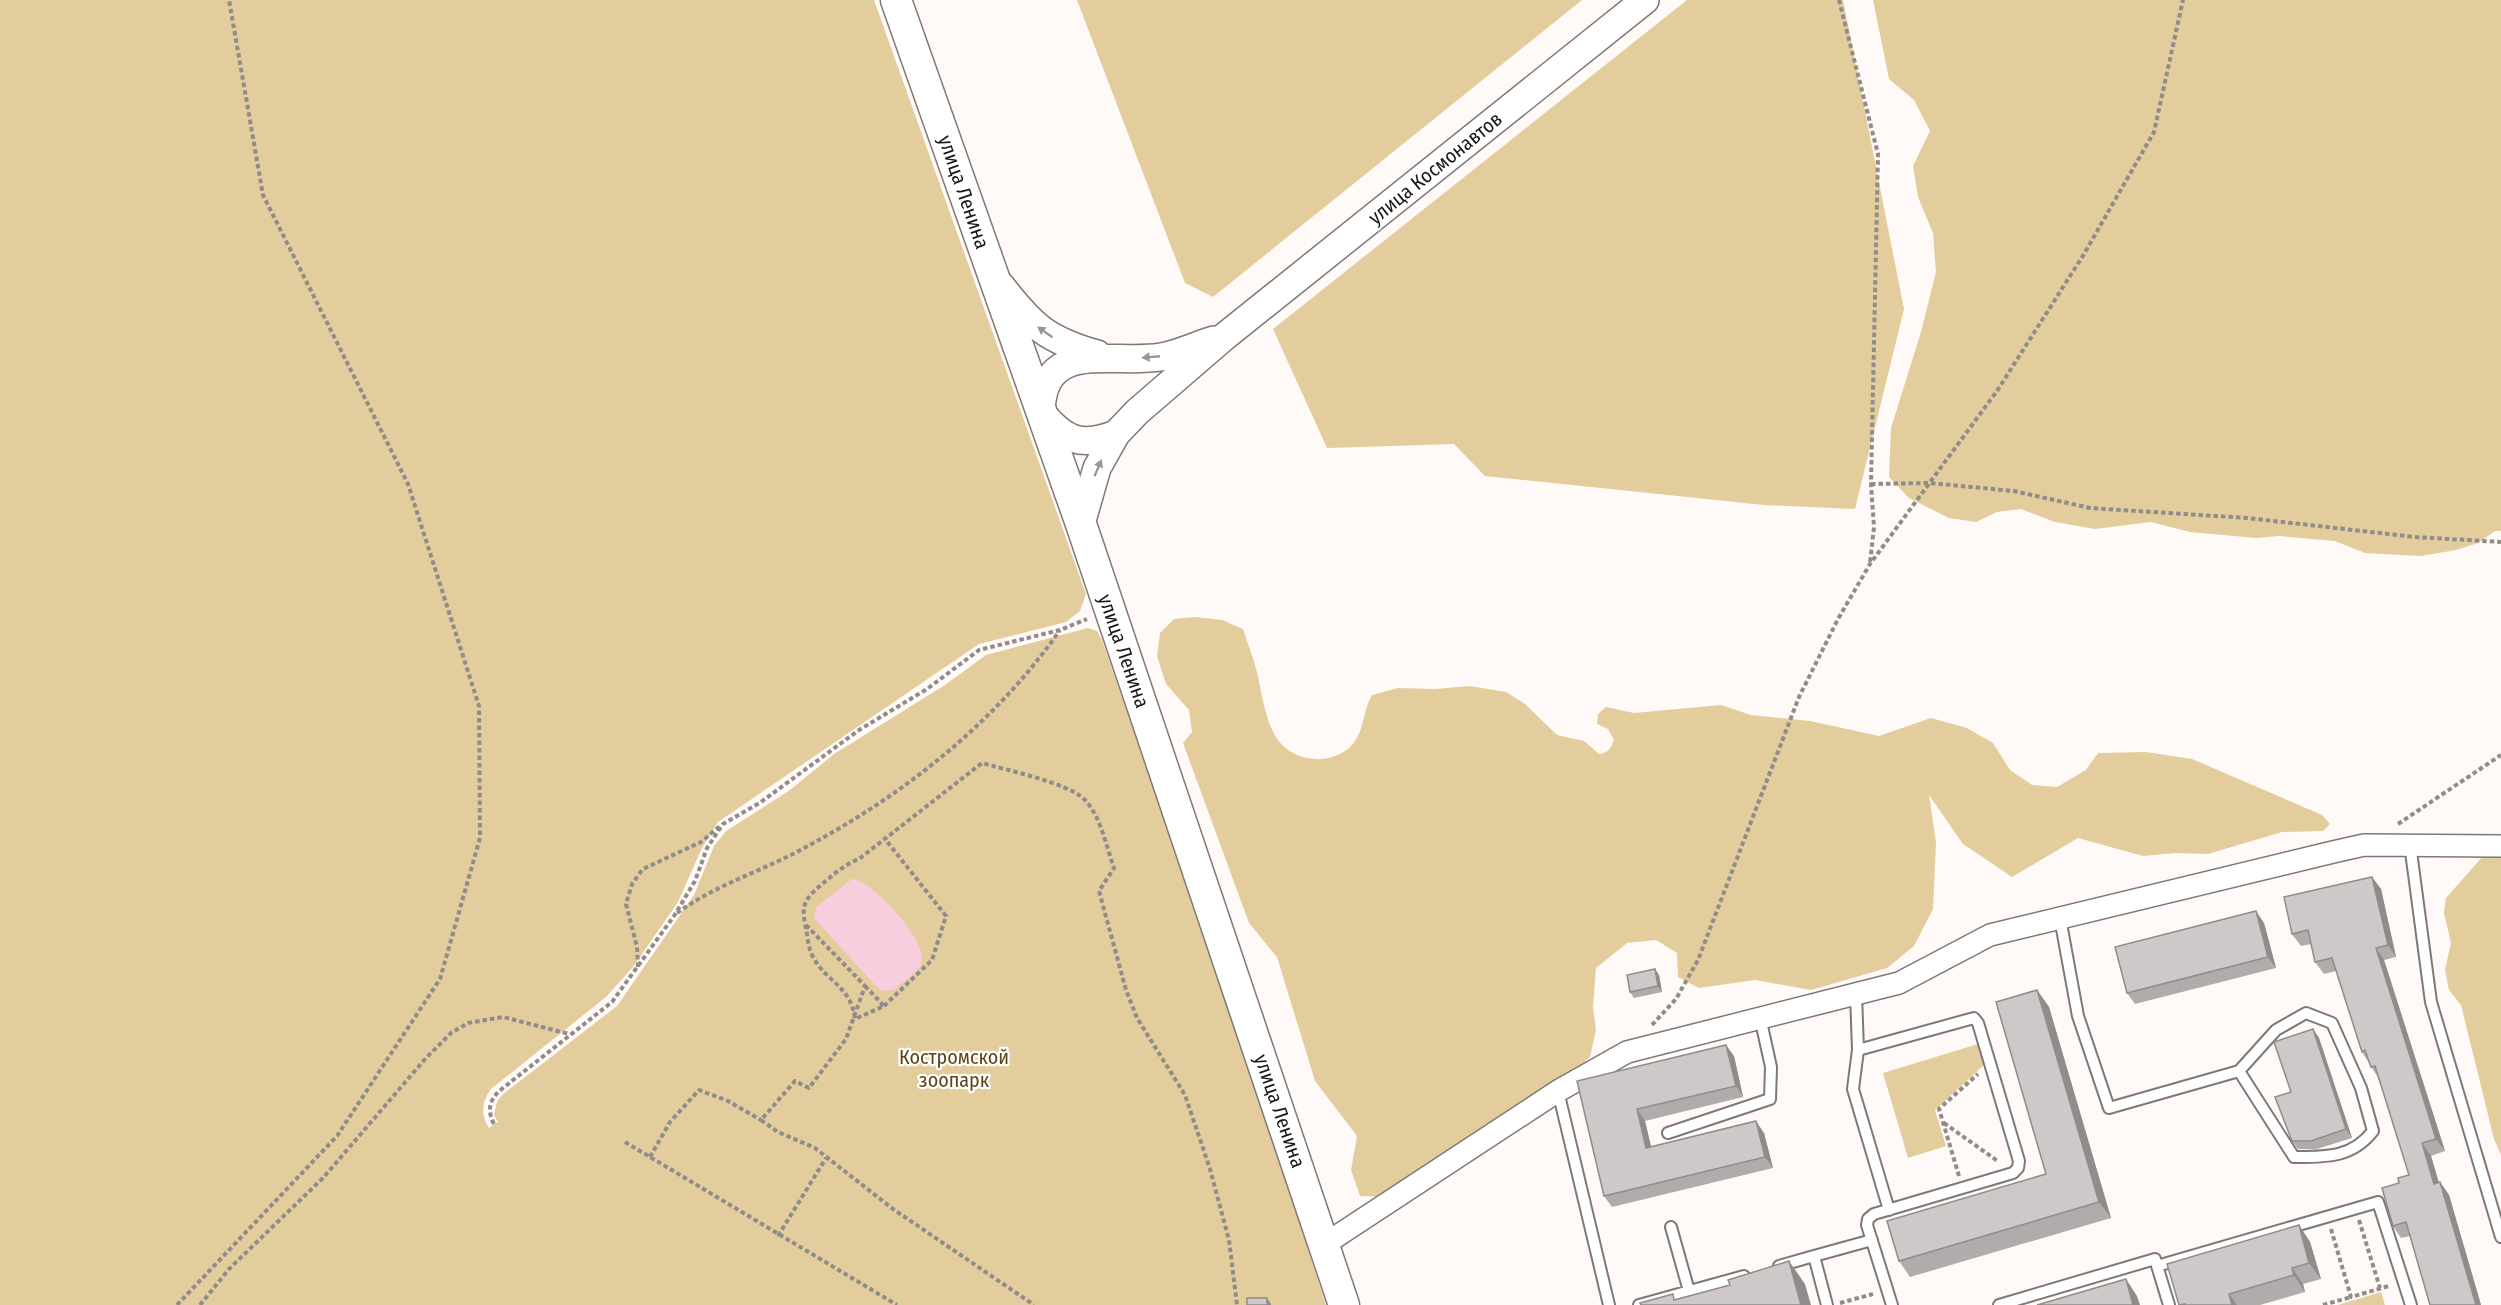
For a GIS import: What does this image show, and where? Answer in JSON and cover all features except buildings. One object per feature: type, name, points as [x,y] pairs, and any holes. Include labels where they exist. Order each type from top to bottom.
[{"type":"main road","name":"улица Ленина","points":[[896,0],[1081,524],[1344,1305]]},
{"type":"street","name":"улица Космонавтов","points":[[1081,524],[1097,468],[1116,434],[1137,412],[1224,337],[1645,0]]},
{"type":"street","points":[[993,276],[1026,319],[1064,345],[1118,360]]},
{"type":"street","points":[[1116,434],[1099,441],[1078,440],[1058,432],[1041,412],[1042,394],[1049,376],[1065,363],[1086,359],[1118,360],[1162,357],[1224,337]]},
{"type":"street","points":[[1325,1244],[1558,1091],[1627,1052],[1899,983],[1990,935],[2364,845],[2501,846]]},
{"type":"lane","points":[[2410,844],[2431,1002],[2501,1237]]},
{"type":"lane","points":[[2060,918],[2078,1016],[2109,1108],[2240,1071],[2276,1030],[2306,1013],[2332,1023],[2361,1088],[2373,1131],[2362,1146],[2328,1157],[2294,1157],[2240,1071]]},
{"type":"lane","points":[[1856,994],[1858,1050],[1853,1089],[1889,1210]]},
{"type":"lane","points":[[1668,1133],[1770,1099],[1772,1067],[1760,1017]]},
{"type":"lane","points":[[1858,1050],[1974,1018],[2019,1161],[2018,1168],[2013,1173],[1889,1210],[1868,1219],[1892,1305]]},
{"type":"lane","points":[[1558,1091],[1609,1305]]},
{"type":"lane","points":[[2157,1266],[2374,1202],[2381,1205],[2411,1305]]},
{"type":"lane","points":[[1671,1227],[1689,1291]]},
{"type":"lane","points":[[1639,1305],[1872,1240]]},
{"type":"lane","points":[[1814,1256],[1827,1305]]},
{"type":"lane","points":[[1999,1305],[2155,1259],[2169,1305]]},
{"type":"path","points":[[177,1305],[337,1136],[440,978],[480,838],[479,706],[408,484],[263,195],[229,0]]},
{"type":"path","points":[[1839,0],[1878,154],[1871,484],[1874,527],[1870,564]]},
{"type":"path","points":[[1627,1052],[1676,999],[1698,960],[1799,697],[1838,619],[1870,564],[1997,391],[2084,254],[2154,132],[2183,0]]},
{"type":"path","points":[[1871,484],[1929,483],[2014,491],[2090,508],[2247,519],[2415,537],[2501,542]]},
{"type":"path","points":[[638,968],[637,947],[626,904],[632,884],[643,869],[700,842],[723,824],[761,802],[859,730],[927,689],[979,650],[1060,630],[1110,609]]},
{"type":"path","points":[[674,916],[699,897],[727,882],[807,847],[918,776],[951,751],[1005,698],[1035,667],[1060,630]]},
{"type":"path","points":[[2364,845],[2431,804],[2501,755]]},
{"type":"path","points":[[855,1019],[853,1002],[813,957],[806,940],[806,925],[802,915],[804,905],[810,895],[982,763],[1069,789],[1084,799],[1101,829],[1114,867],[1099,891],[1126,990],[1137,1018],[1185,1095],[1210,1169],[1229,1240],[1237,1305]]},
{"type":"path","points":[[495,1124],[489,1114],[491,1100],[612,1002],[638,968],[674,916],[694,881],[707,848],[723,824]]},
{"type":"path","points":[[855,1019],[884,1006],[932,960],[946,916],[885,839]]},
{"type":"path","points":[[806,925],[884,1006]]},
{"type":"path","points":[[760,1120],[795,1081],[809,1088],[846,1039],[865,986]]},
{"type":"path","points":[[200,1305],[236,1262],[323,1178],[426,1058],[452,1033],[468,1023],[503,1017],[570,1034]]},
{"type":"path","points":[[1962,1188],[1939,1109],[1990,1063]]},
{"type":"path","points":[[650,1157],[670,1122],[699,1090],[728,1101],[778,1132],[815,1148],[893,1209],[1034,1305]]},
{"type":"path","points":[[1943,1122],[2013,1173]]},
{"type":"path","points":[[625,1142],[778,1236],[897,1305]]},
{"type":"path","points":[[778,1236],[826,1158]]},
{"type":"path","points":[[2355,1208],[2380,1288]]},
{"type":"path","points":[[2326,1216],[2351,1297]]},
{"type":"path","points":[[2323,1305],[2404,1281]]},
{"type":"path","points":[[1834,1305],[1887,1290]]},
{"type":"green space","name":"Костромской зоопарк","points":[[0,0],[874,0],[1086,594],[1080,611],[1066,622],[979,644],[718,822],[702,848],[678,902],[633,967],[606,997],[491,1089],[484,1103],[484,1118],[489,1128],[498,1122],[494,1115],[497,1102],[502,1095],[617,1006],[694,895],[714,846],[726,831],[790,790],[834,754],[945,685],[986,655],[1088,628],[1097,631],[1102,640],[1232,1014],[1326,1305],[0,1305]]},
{"type":"green space","points":[[1077,0],[1582,0],[1213,297],[1185,283]]},
{"type":"green space","points":[[1687,0],[1843,0],[1904,309],[1855,509],[1764,505],[1485,476],[1454,444],[1327,448],[1273,329]]},
{"type":"green space","points":[[1873,0],[2501,0],[2501,531],[2495,531],[2478,543],[2456,550],[2421,556],[2365,553],[2335,541],[2279,536],[2257,538],[2190,532],[2151,522],[2095,529],[2055,522],[2021,509],[1997,512],[1976,522],[1949,518],[1909,498],[1889,477],[1891,428],[1921,332],[1936,272],[1933,233],[1918,197],[1913,166],[1930,131],[1914,100],[1889,79]]},
{"type":"green space","points":[[1196,617],[1222,620],[1243,629],[1272,730],[1288,750],[1300,756],[1315,759],[1328,758],[1349,748],[1361,730],[1366,708],[1372,695],[1398,688],[1435,689],[1470,686],[1506,692],[1525,704],[1557,735],[1584,741],[1599,754],[1609,750],[1614,740],[1608,729],[1597,724],[1598,714],[1606,707],[1634,713],[1721,705],[1751,715],[1810,721],[1879,736],[1931,718],[1967,728],[1993,743],[2010,770],[2032,785],[2057,787],[2086,770],[2098,753],[2146,752],[2192,759],[2322,815],[2330,824],[2323,831],[2282,832],[2208,854],[2176,853],[2143,856],[2078,838],[2012,877],[1963,844],[1929,795],[1936,842],[1933,909],[1914,946],[1887,968],[1811,990],[1755,980],[1699,988],[1678,977],[1677,953],[1656,940],[1627,943],[1596,968],[1593,1007],[1596,1030],[1590,1057],[1550,1093],[1383,1197],[1360,1196],[1351,1170],[1357,1136],[1315,1081],[1277,957],[1249,923],[1183,743],[1192,732],[1189,710],[1166,684],[1157,656],[1160,633],[1174,619]]},
{"type":"green space","points":[[2484,855],[2501,856],[2501,1155],[2494,1139],[2461,1005],[2449,990],[2445,970],[2451,943],[2444,913],[2446,898]]},
{"type":"green space","points":[[1978,1044],[1984,1065],[1935,1110],[1946,1146],[1908,1158],[1883,1073]]},
{"type":"green space","points":[[2381,1292],[2385,1305],[2338,1305]]},
{"type":"shaded area","points":[[852,879],[872,889],[896,912],[921,951],[921,964],[894,990],[882,991],[875,985],[814,918],[816,907]]}]
